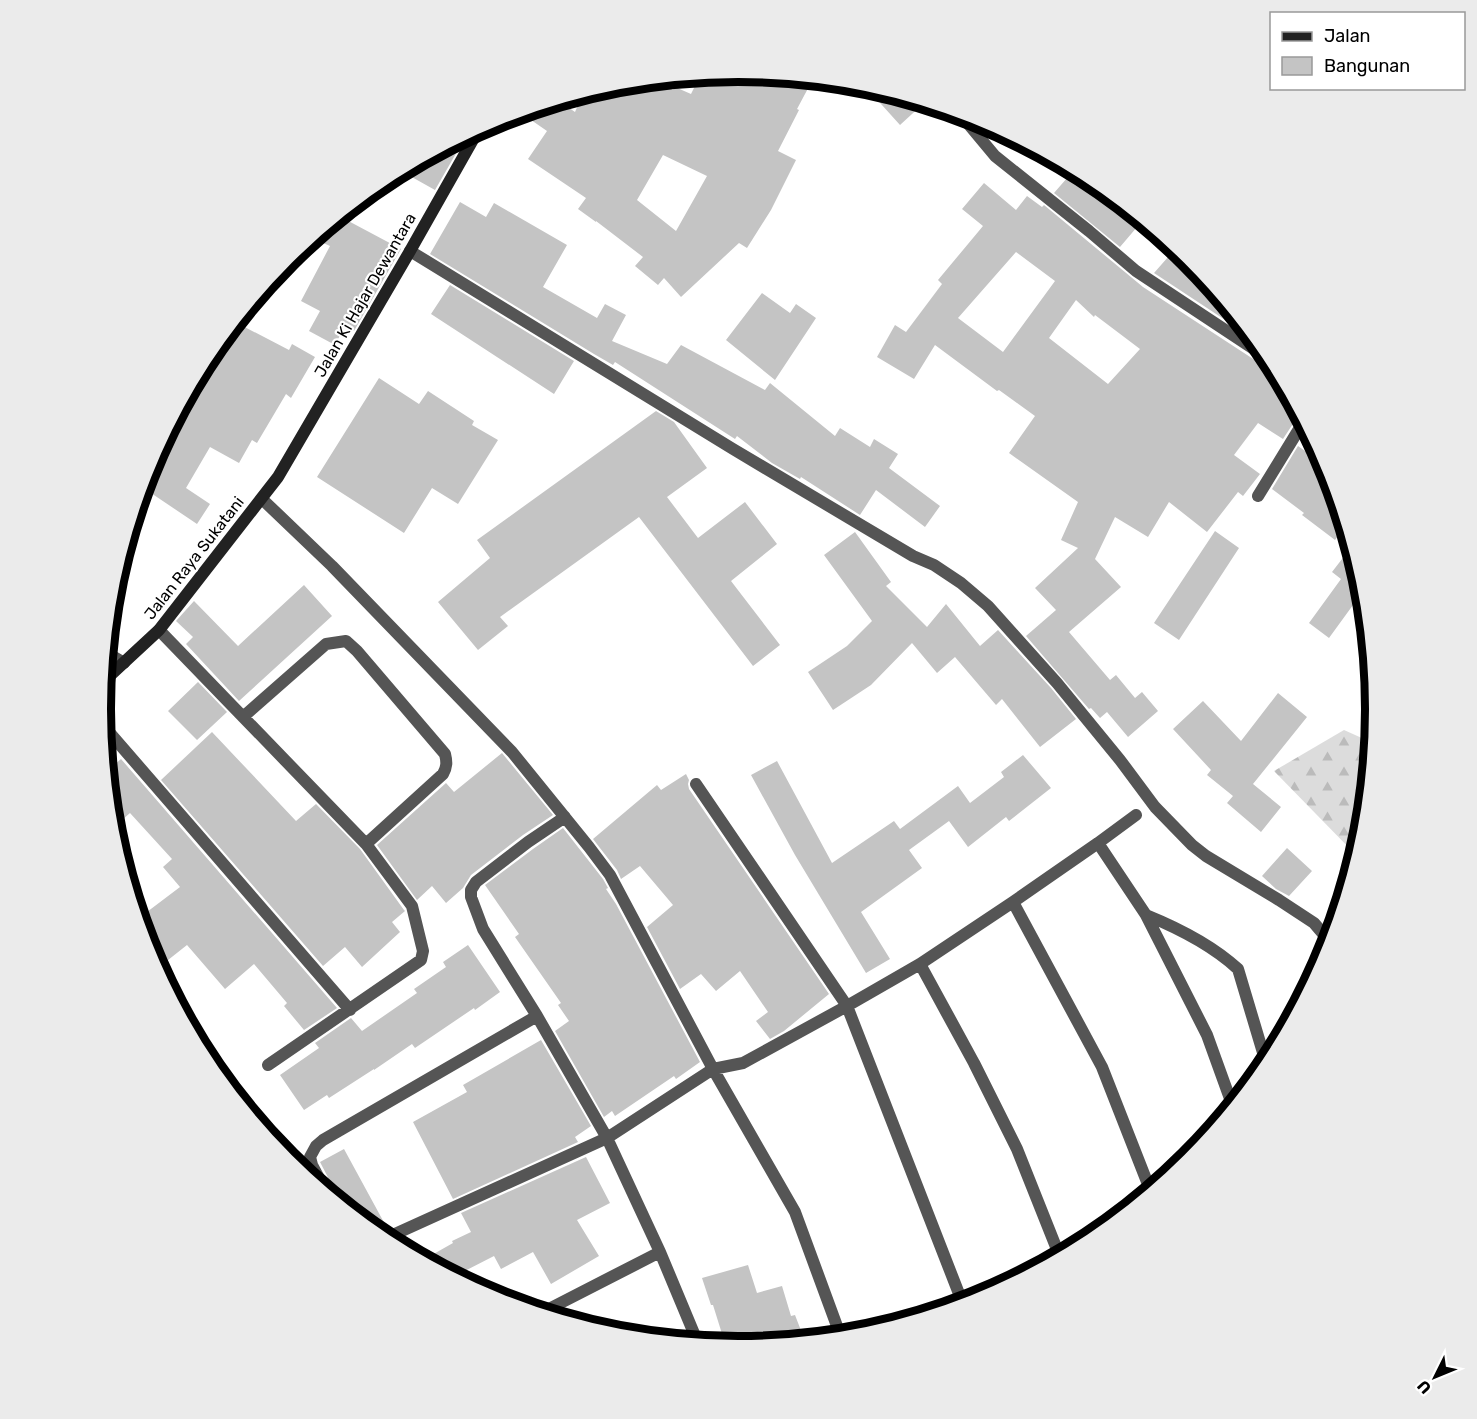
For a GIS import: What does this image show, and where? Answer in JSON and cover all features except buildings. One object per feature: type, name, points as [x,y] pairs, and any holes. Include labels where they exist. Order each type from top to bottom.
[{"type":"main road","name":"Jalan Ki Hajar Dewantara","points":[[278,477],[471,142]]},
{"type":"main road","name":"Jalan Raya Sukatani","points":[[113,673],[159,630],[278,477]]},
{"type":"street","points":[[971,128],[995,156],[1136,271],[1249,346]]},
{"type":"street","points":[[410,251],[743,455],[913,556],[934,565],[961,583],[988,606],[1057,683],[1155,807],[1192,845],[1314,923],[1323,935]]},
{"type":"street","points":[[1258,496],[1299,429]]},
{"type":"street","points":[[262,499],[332,566],[512,752],[610,875],[713,1069],[795,1212],[838,1328]]},
{"type":"street","points":[[159,630],[366,844],[412,906],[423,951],[421,960],[268,1065]]},
{"type":"street","points":[[243,717],[326,644],[346,641],[357,651],[445,754],[447,760],[443,774],[366,844]]},
{"type":"street","points":[[114,657],[124,663]]},
{"type":"street","points":[[112,736],[350,1010]]},
{"type":"street","points":[[696,784],[847,1005],[960,1296]]},
{"type":"street","points":[[395,1234],[607,1138],[713,1069],[743,1063],[920,964],[1136,815]]},
{"type":"street","points":[[565,818],[528,842],[476,882],[471,890],[471,897],[483,929],[537,1016],[607,1138],[660,1252],[695,1335]]},
{"type":"street","points":[[1098,843],[1146,915],[1207,1035],[1230,1098]]},
{"type":"street","points":[[1013,902],[1102,1067],[1148,1184]]},
{"type":"street","points":[[1146,915],[1177,927],[1238,969],[1263,1053]]},
{"type":"street","points":[[920,964],[974,1063],[1017,1149],[1057,1249]]},
{"type":"street","points":[[316,1173],[310,1158],[316,1146],[323,1140],[537,1016]]},
{"type":"street","points":[[552,1308],[660,1252]]},
{"type":"green space","points":[[1344,730],[1365,739],[1360,791],[1349,848],[1274,771]]}]
